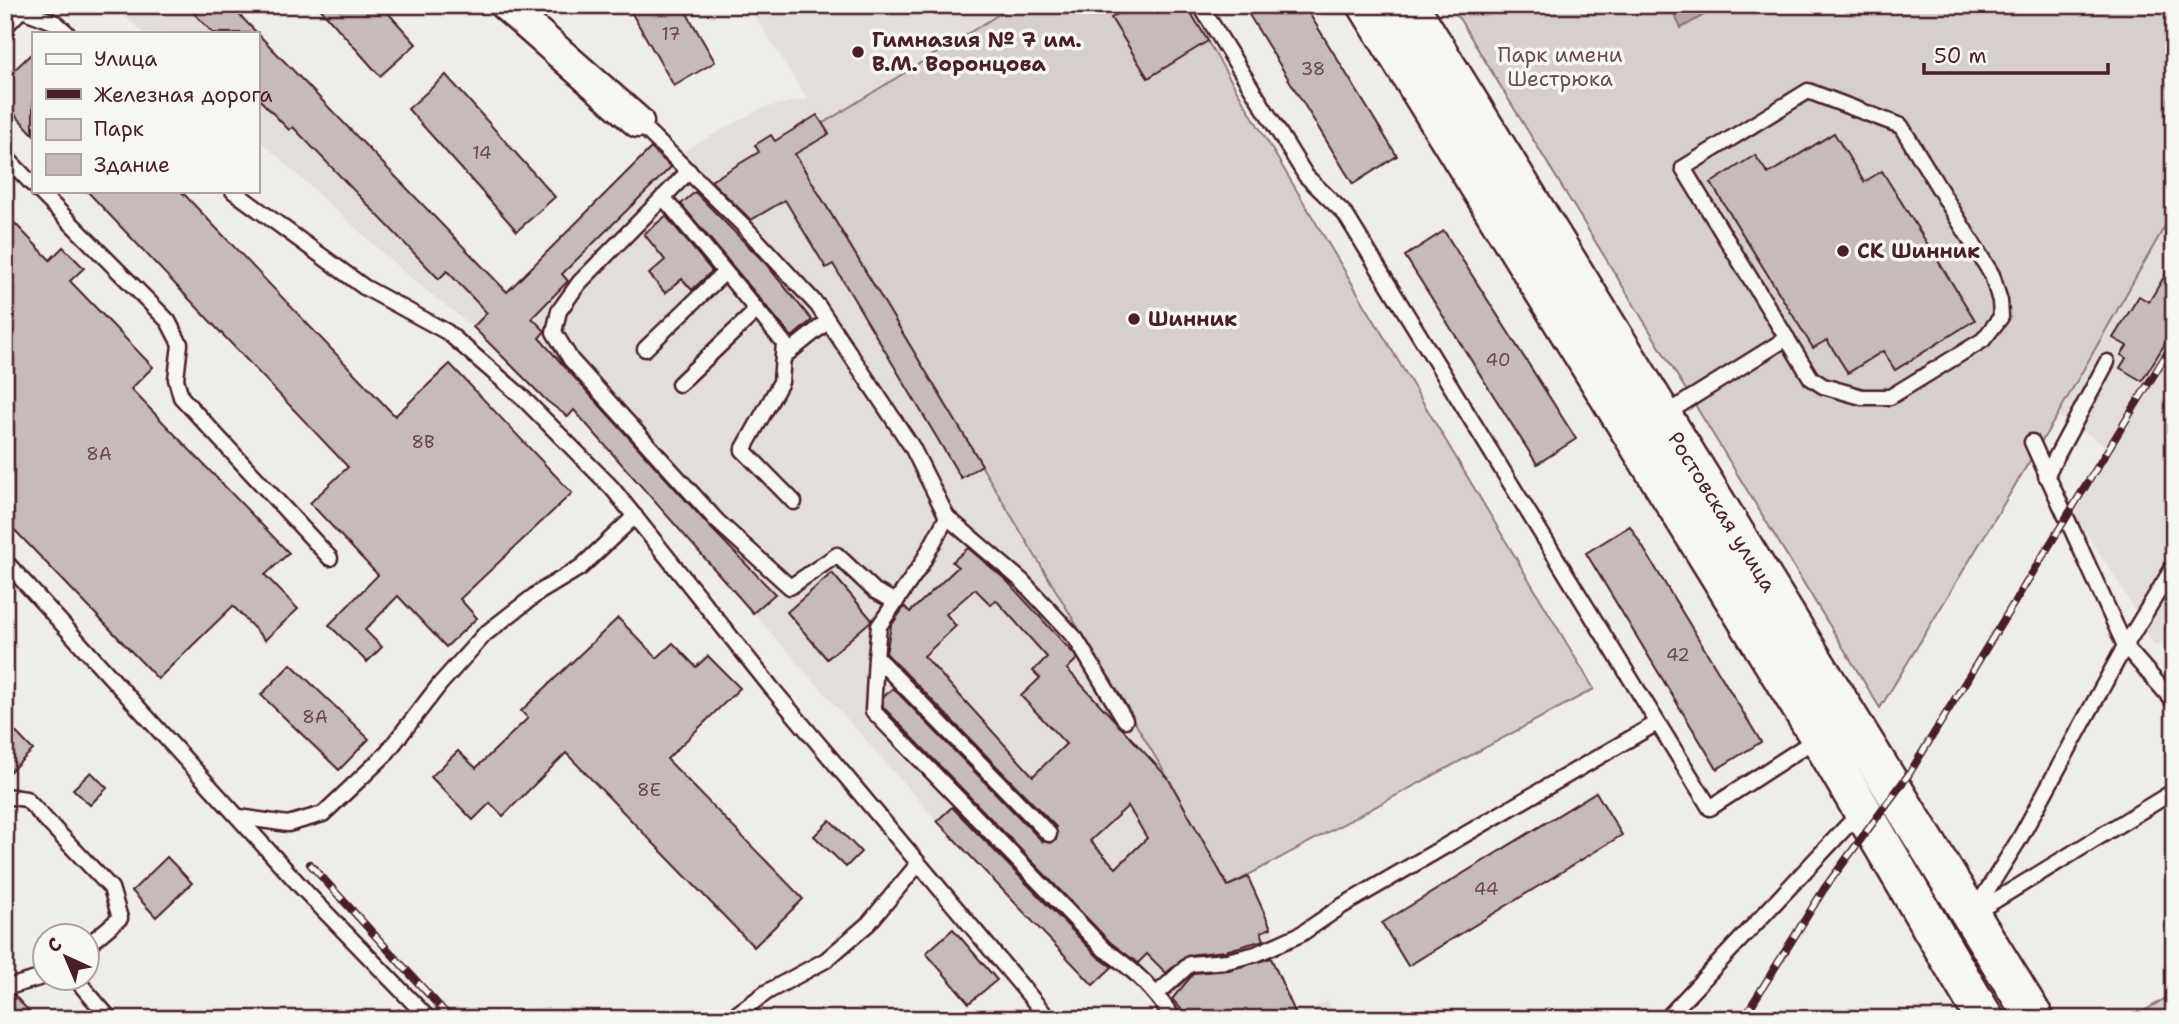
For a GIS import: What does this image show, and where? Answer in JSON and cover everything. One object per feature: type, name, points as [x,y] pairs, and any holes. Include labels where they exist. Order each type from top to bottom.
[{"type":"street","points":[[505,5],[638,122]]},
{"type":"street","name":"Ростовская улица","points":[[1367,5],[1819,737],[1985,1019]]},
{"type":"street","name":"Ростовская улица","points":[[1409,5],[2035,1019]]},
{"type":"lane","points":[[1200,5],[1307,176],[1345,214],[1710,808],[1819,737]]},
{"type":"lane","points":[[5,27],[24,8],[56,23],[66,32]]},
{"type":"lane","points":[[1808,91],[1900,126],[1992,275],[2000,301],[2001,317],[1983,341],[1890,397],[1862,397],[1824,386],[1811,378],[1787,338],[1683,167],[1808,91]]},
{"type":"lane","points":[[638,122],[752,234],[828,321],[912,447],[947,517],[1022,581],[1076,639],[1125,720]]},
{"type":"lane","points":[[5,156],[32,184]]},
{"type":"lane","points":[[689,171],[579,283],[559,311],[554,332],[571,360],[717,522],[790,587],[837,555],[874,591],[896,602]]},
{"type":"lane","points":[[40,192],[167,321],[180,344],[176,379],[181,397],[330,558]]},
{"type":"lane","points":[[234,192],[364,288],[447,332],[530,406],[612,488],[918,864],[1049,1019]]},
{"type":"lane","points":[[663,197],[783,343],[781,382],[743,450],[794,502]]},
{"type":"lane","points":[[645,349],[725,272]]},
{"type":"lane","points":[[679,384],[757,310]]},
{"type":"lane","points":[[783,357],[828,321]]},
{"type":"lane","points":[[1662,415],[1787,338]]},
{"type":"lane","points":[[2046,476],[2107,362]]},
{"type":"lane","points":[[2032,442],[2125,646],[2174,702]]},
{"type":"lane","points":[[239,817],[288,824],[323,814],[386,755],[440,684],[485,634],[538,593],[581,567],[635,516]]},
{"type":"lane","points":[[947,517],[921,565],[879,626],[873,711],[1105,950],[1132,969],[1157,993],[1174,1019]]},
{"type":"lane","points":[[5,561],[305,891],[429,1019]]},
{"type":"lane","points":[[1972,914],[2020,838],[2125,646],[2174,566]]},
{"type":"lane","points":[[876,657],[1049,834]]},
{"type":"lane","points":[[1157,993],[1190,964],[1227,961],[1256,954],[1301,934],[1342,906],[1657,723]]},
{"type":"lane","points":[[1972,914],[2174,791]]},
{"type":"lane","points":[[5,796],[26,799],[111,888],[120,918],[102,933]]},
{"type":"lane","points":[[1666,1019],[1861,811]]},
{"type":"lane","points":[[730,1019],[767,992],[826,960],[869,923],[918,864]]},
{"type":"lane","points":[[5,988],[32,980]]},
{"type":"lane","points":[[87,992],[110,1019]]},
{"type":"shaded area","points":[[112,5],[230,5],[256,32],[142,32]]},
{"type":"shaded area","points":[[748,5],[1014,5],[823,123],[795,154],[993,484],[1248,877],[1281,950],[1270,956],[1297,1015],[1327,1001],[1337,1019],[1165,1019],[1129,977],[1111,968],[1093,985],[937,821],[575,411],[568,417],[473,327],[408,276],[259,140],[259,35],[508,291],[653,146],[674,156],[762,108],[807,99]]},
{"type":"shaded area","points":[[1669,5],[1708,5],[1711,11],[1681,28]]},
{"type":"shaded area","points":[[2174,210],[2174,631],[2155,647],[2117,580],[2074,515],[2113,450],[2057,416]]},
{"type":"green space","name":"Шинник","points":[[1014,5],[1186,5],[1594,689],[1228,886],[1168,778],[795,154],[822,124]]},
{"type":"green space","name":"Парк имени Шестрюка","points":[[1451,5],[2174,5],[2174,210],[2057,416],[1880,708]]},
{"type":"green space","points":[[2174,993],[2174,1019],[2131,1019]]},
{"type":"building","points":[[186,5],[230,5],[256,32],[212,32]]},
{"type":"building","points":[[317,5],[381,5],[416,44],[380,76]]},
{"type":"building","points":[[627,5],[682,5],[715,62],[674,86]]},
{"type":"building","points":[[1132,5],[1186,5],[1208,41],[1148,78],[1111,18]]},
{"type":"building","points":[[1243,5],[1304,5],[1397,156],[1353,184]]},
{"type":"building","points":[[259,35],[507,292],[651,148],[671,167],[562,274],[568,281],[532,318],[545,331],[539,338],[710,527],[775,594],[753,613],[574,410],[568,417],[547,401],[473,327],[487,313],[447,271],[439,279],[293,127],[289,130],[259,99]]},
{"type":"building","points":[[32,53],[32,133],[5,104],[5,79]]},
{"type":"building","points":[[446,75],[555,197],[517,231],[408,109]]},
{"type":"building","points":[[817,115],[829,134],[795,154],[982,465],[961,478],[833,264],[826,268],[785,200],[751,220],[711,181],[759,152],[755,145],[771,135],[775,141]]},
{"type":"building","name":"СК Шинник","points":[[1834,133],[1864,182],[1882,171],[1975,320],[1895,370],[1883,351],[1848,373],[1827,340],[1813,348],[1711,183],[1755,155],[1768,174]]},
{"type":"building","points":[[88,192],[182,192],[395,416],[450,364],[572,493],[460,599],[477,618],[446,647],[398,596],[365,630],[382,647],[367,662],[329,625],[378,575],[310,503],[348,467]]},
{"type":"building","points":[[695,192],[766,264],[812,320],[792,337],[681,204]]},
{"type":"building","points":[[5,213],[50,260],[63,247],[84,268],[70,281],[153,367],[131,389],[289,553],[265,575],[298,609],[265,640],[233,606],[158,679],[5,520]]},
{"type":"building","points":[[666,216],[712,271],[692,290],[682,279],[665,293],[649,274],[665,260],[644,234]]},
{"type":"building","points":[[1444,231],[1576,439],[1537,464],[1405,256]]},
{"type":"building","points":[[2174,260],[2174,329],[2142,381],[2120,368],[2126,358],[2121,355],[2127,346],[2113,338],[2139,296],[2149,302]]},
{"type":"building","points":[[1630,526],[1761,742],[1717,769],[1586,553]]},
{"type":"building","points":[[968,548],[1006,580],[1074,654],[1077,659],[1067,669],[1168,778],[1228,886],[1248,877],[1271,928],[1261,932],[1264,940],[1225,951],[1188,955],[1166,973],[1147,954],[1138,963],[1111,943],[883,707],[883,697],[893,688],[1042,841],[1051,843],[1056,840],[1056,827],[886,653],[891,626],[902,610],[905,607],[910,612],[958,567],[952,562]],"holes":[[[975,589],[991,605],[996,600],[1047,657],[1033,671],[1040,678],[1021,696],[1066,744],[1033,776],[924,656],[956,626],[946,614]],[[1128,806],[1147,838],[1116,868],[1090,841]]]},
{"type":"building","points":[[832,573],[872,620],[827,659],[787,612]]},
{"type":"building","points":[[618,618],[657,658],[673,643],[696,667],[708,656],[740,688],[667,759],[803,899],[754,947],[566,753],[503,816],[490,803],[473,820],[431,777],[458,751],[476,768],[528,718],[521,711]]},
{"type":"building","points":[[291,664],[369,739],[339,770],[261,695]]},
{"type":"building","points":[[5,721],[33,750],[5,776]]},
{"type":"building","points":[[91,772],[107,788],[90,805],[73,789]]},
{"type":"building","points":[[1596,792],[1622,835],[1408,966],[1382,923]]},
{"type":"building","points":[[952,807],[1098,957],[1112,967],[1093,985],[937,821]]},
{"type":"building","points":[[830,820],[861,852],[846,867],[814,836]]},
{"type":"building","points":[[167,857],[192,883],[156,917],[132,891]]},
{"type":"building","points":[[953,929],[997,980],[969,1003],[926,953]]},
{"type":"building","points":[[1271,958],[1298,1019],[1190,1019],[1172,999],[1194,973],[1229,970]]},
{"type":"building","points":[[14,995],[36,1019],[5,1019],[5,997]]},
{"type":"railway","points":[[1743,1019],[1824,889],[1909,774],[2174,342]]},
{"type":"railway","points":[[310,864],[451,1019]]},
{"type":"railway","points":[[399,1013],[405,1019]]},
{"type":"place","name":"Гимназия № 7 им. В.М. Воронцова","points":[[858,52]]},
{"type":"place","name":"СК Шинник","points":[[1843,251]]},
{"type":"place","name":"Шинник","points":[[1134,319]]}]
